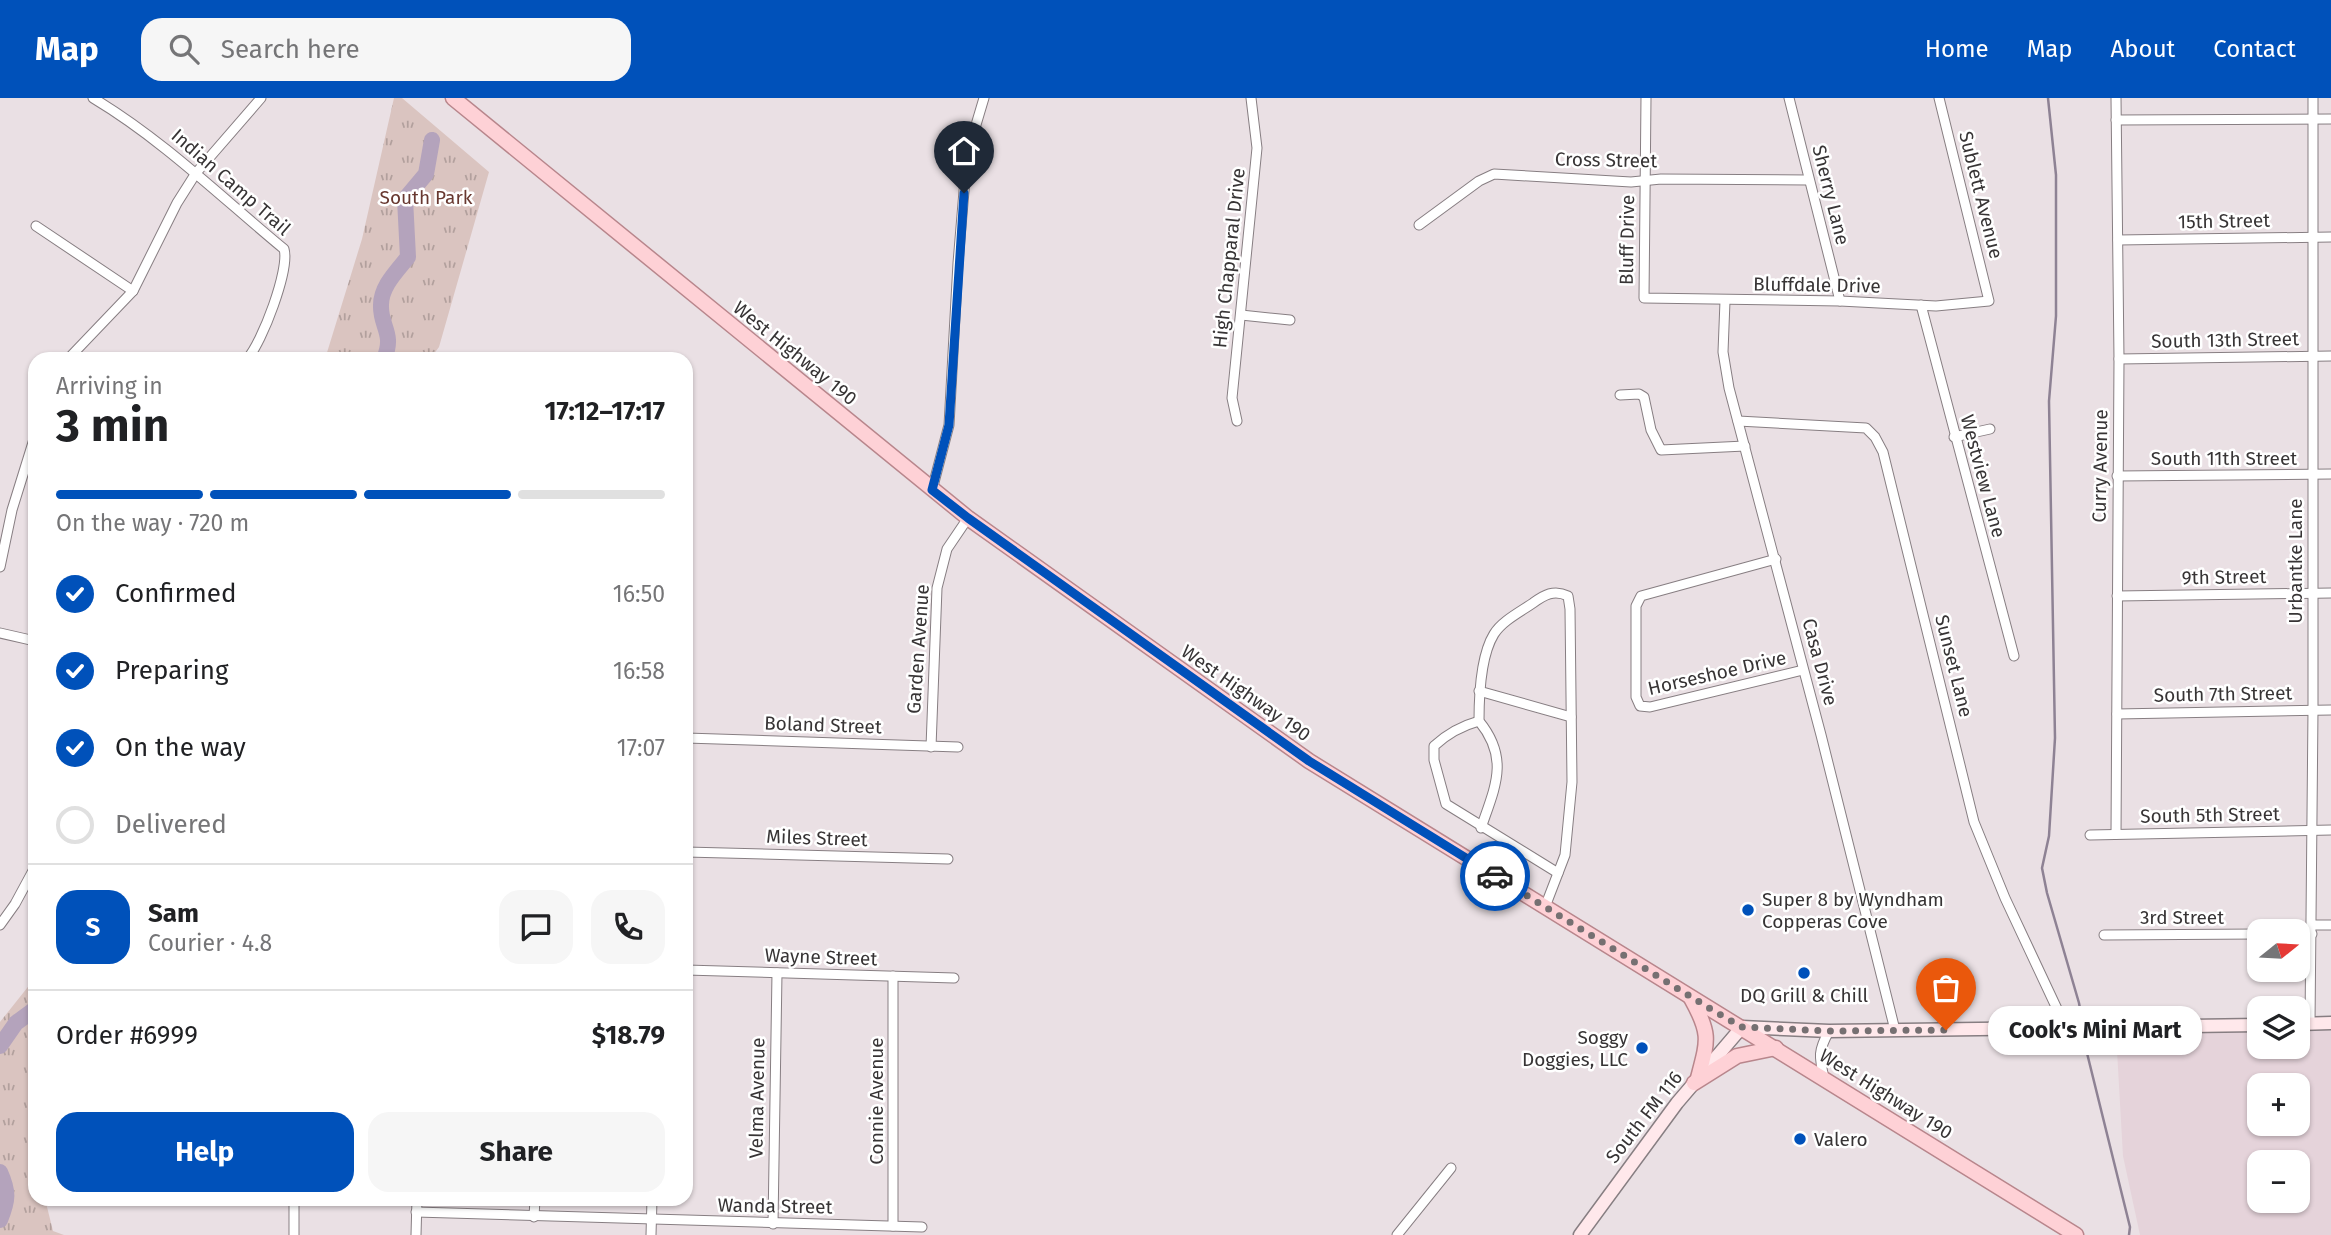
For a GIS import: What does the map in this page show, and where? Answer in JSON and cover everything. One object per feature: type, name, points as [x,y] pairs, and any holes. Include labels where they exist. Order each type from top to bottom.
[{"type":"main road","name":"West Highway 190","points":[[453,98],[968,518],[1309,761],[2076,1235]]},
{"type":"main road","points":[[1690,997],[1701,1016],[1707,1038],[1696,1081]]},
{"type":"main road","points":[[1696,1081],[1737,1056],[1776,1048]]},
{"type":"street","name":"Indian Camp Trail","points":[[93,98],[129,120],[196,173],[284,249],[286,257],[263,334],[251,352]]},
{"type":"street","points":[[75,352],[133,291],[177,203],[196,173],[261,98]]},
{"type":"street","points":[[932,490],[949,425],[967,158],[984,98]]},
{"type":"street","name":"High Chapparal Drive","points":[[1237,421],[1233,398],[1257,148],[1251,98]]},
{"type":"street","name":"Bluff Drive","points":[[1644,298],[1646,98]]},
{"type":"street","name":"Sherry Lane","points":[[1789,98],[1840,301]]},
{"type":"street","name":"Sublett Avenue","points":[[1939,98],[1989,301]]},
{"type":"street","name":"Curry Avenue","points":[[2116,98],[2119,359],[2116,834]]},
{"type":"street","name":"Urbantke Lane","points":[[2306,996],[2312,929],[2313,98]]},
{"type":"street","points":[[2116,120],[2331,119]]},
{"type":"street","name":"Cross Street","points":[[1419,225],[1487,175],[1494,174],[1631,182],[1808,180]]},
{"type":"street","points":[[36,226],[133,291]]},
{"type":"street","name":"15th Street","points":[[2118,240],[2331,237]]},
{"type":"street","name":"Bluffdale Drive","points":[[1644,298],[1840,301],[1947,306],[1989,301]]},
{"type":"street","name":"Casa Drive","points":[[1725,301],[1723,352],[1738,421],[1776,559],[1895,1030]]},
{"type":"street","name":"Westview Lane","points":[[1921,305],[2014,656]]},
{"type":"street","points":[[1241,315],[1290,320]]},
{"type":"street","name":"South 13th Street","points":[[2119,359],[2331,356]]},
{"type":"street","points":[[1620,395],[1639,394],[1644,397],[1651,430],[1661,450],[1745,446]]},
{"type":"street","name":"Sunset Lane","points":[[1738,421],[1866,428],[1875,437],[1883,452],[1974,822],[2005,898],[2066,1028]]},
{"type":"street","points":[[1954,437],[1990,429]]},
{"type":"street","points":[[0,567],[12,510],[28,459]]},
{"type":"street","name":"South 11th Street","points":[[2117,476],[2331,474]]},
{"type":"street","name":"Garden Avenue","points":[[930,747],[937,588],[947,549],[968,518]]},
{"type":"street","name":"Horseshoe Drive","points":[[1776,559],[1641,596],[1636,606],[1636,697],[1640,706],[1650,707],[1803,670]]},
{"type":"street","points":[[1480,828],[1497,782],[1497,751],[1479,721],[1479,691],[1492,636],[1501,626],[1546,594],[1560,592],[1567,596],[1570,610],[1572,782],[1565,855],[1545,907]]},
{"type":"street","name":"9th Street","points":[[2117,596],[2331,593]]},
{"type":"street","points":[[0,633],[28,639]]},
{"type":"street","points":[[1479,691],[1571,717]]},
{"type":"street","name":"South 7th Street","points":[[2117,714],[2331,710]]},
{"type":"street","points":[[1479,721],[1462,726],[1434,746],[1434,760],[1446,804],[1480,828],[1558,873]]},
{"type":"street","name":"Boland Street","points":[[693,738],[958,747]]},
{"type":"street","name":"South 5th Street","points":[[2090,835],[2331,830]]},
{"type":"street","name":"Miles Street","points":[[693,852],[948,859]]},
{"type":"street","points":[[0,925],[28,880]]},
{"type":"street","points":[[2312,929],[2331,925]]},
{"type":"street","name":"3rd Street","points":[[2104,935],[2247,934]]},
{"type":"street","name":"Wayne Street","points":[[693,970],[954,978]]},
{"type":"street","name":"Velma Avenue","points":[[772,1224],[777,973]]},
{"type":"street","name":"Connie Avenue","points":[[893,976],[893,1226]]},
{"type":"street","points":[[2310,1024],[2331,1023]]},
{"type":"street","points":[[1742,1027],[1829,1031],[2247,1025]]},
{"type":"street","name":"South FM 116","points":[[1580,1235],[1661,1124],[1742,1027]]},
{"type":"street","points":[[1824,1078],[1819,1056],[1820,1047],[1829,1031]]},
{"type":"street","points":[[1397,1235],[1451,1168]]},
{"type":"street","points":[[294,1206],[294,1235]]},
{"type":"street","points":[[416,1206],[416,1235]]},
{"type":"street","points":[[534,1217],[535,1206]]},
{"type":"street","points":[[651,1235],[652,1206]]},
{"type":"street","name":"Wanda Street","points":[[416,1212],[922,1227]]},
{"type":"shaded area","points":[[2310,1030],[2331,1030],[2331,1235],[2140,1235],[2123,1156],[2116,1033],[2247,1031],[2247,1059],[2310,1059]]},
{"type":"green space","name":"South Park","points":[[394,98],[402,98],[489,172],[439,347],[435,352],[327,352],[362,239]]},
{"type":"green space","points":[[28,987],[28,1206],[47,1206],[53,1231],[64,1235],[0,1235],[0,1022]]},
{"type":"waterway","points":[[2048,98],[2056,175],[2056,316],[2049,401],[2055,738],[2049,836],[2042,868],[2082,1020]]},
{"type":"waterway","points":[[386,352],[388,336],[381,313],[382,298],[390,279],[408,257],[405,199],[426,174],[432,140]]},
{"type":"waterway","points":[[0,1046],[16,1023],[28,1014]]},
{"type":"waterway","points":[[2085,1045],[2130,1227],[2129,1235]]},
{"type":"waterway","points":[[0,1172],[6,1196],[0,1220]]},
{"type":"way so far","points":[[1495,876],[1742,1027],[1829,1031],[1946,1030]]},
{"type":"place","name":"Super 8 by Wyndham Copperas Cove","points":[[1748,910]]},
{"type":"place","name":"DQ Grill & Chill","points":[[1804,973]]},
{"type":"place","name":"Cook's Mini Mart","points":[[1946,1030]]},
{"type":"place","name":"Soggy Doggies, LLC","points":[[1642,1048]]},
{"type":"place","name":"Valero","points":[[1800,1139]]},
{"type":"route","points":[[964,193],[949,425],[932,490],[1309,761],[1495,876]]}]
